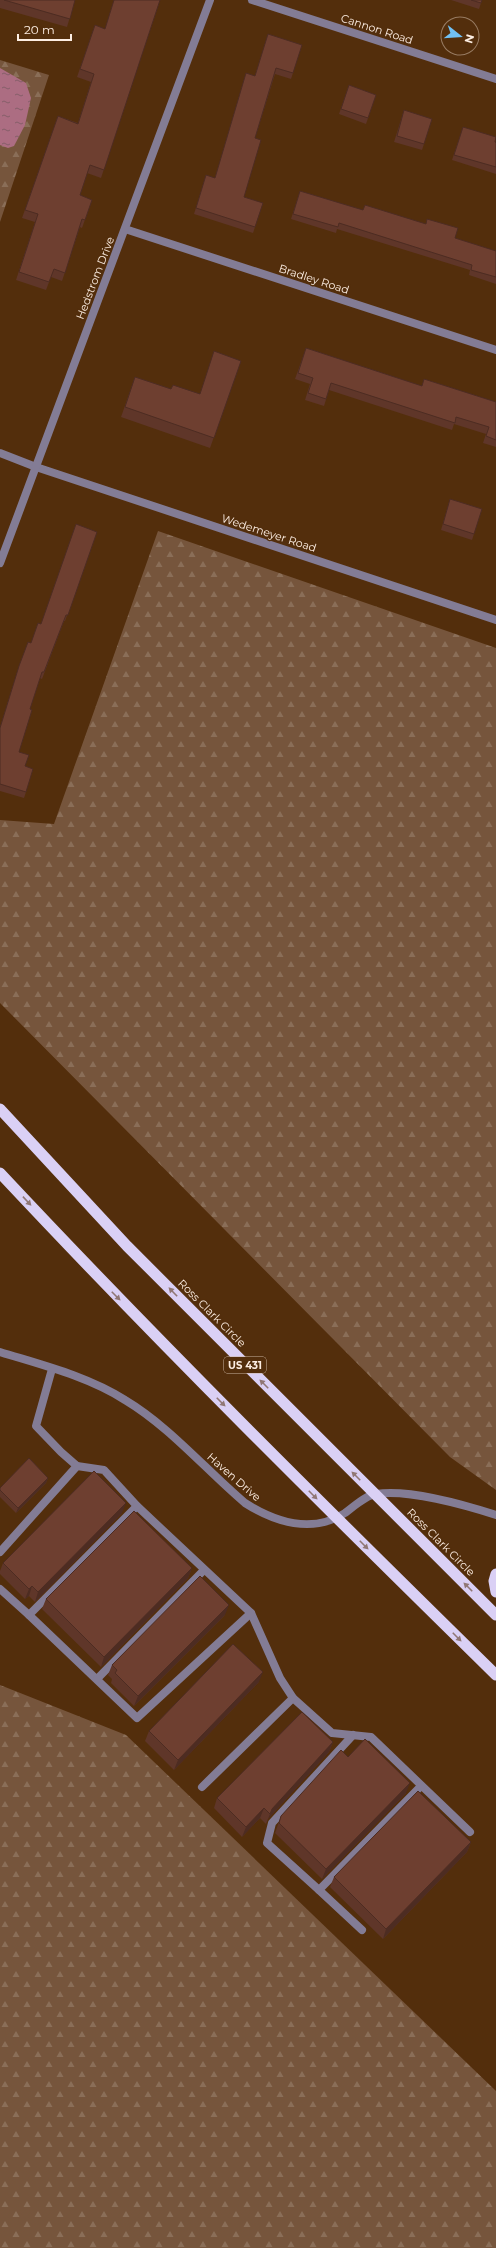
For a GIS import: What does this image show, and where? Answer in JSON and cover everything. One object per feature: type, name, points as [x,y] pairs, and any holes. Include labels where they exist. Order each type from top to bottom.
[{"type":"highway","name":"Ross Clark Circle","points":[[0,1109],[127,1246],[496,1615]]},
{"type":"highway","points":[[0,1173],[104,1284],[336,1518],[496,1675]]},
{"type":"highway","points":[[496,1574],[494,1581],[496,1592]]},
{"type":"street","name":"Hedstrom Drive","points":[[0,564],[210,0]]},
{"type":"street","name":"Cannon Road","points":[[252,0],[496,79]]},
{"type":"street","name":"Bradley Road","points":[[125,229],[496,350]]},
{"type":"street","name":"Wedemeyer Road","points":[[0,453],[36,467],[496,620]]},
{"type":"street","name":"Haven Drive","points":[[0,1352],[104,1388],[140,1409],[164,1429],[226,1488],[259,1513],[296,1524],[314,1524],[336,1518],[374,1494]]},
{"type":"street","points":[[52,1369],[36,1426],[77,1466],[104,1470],[137,1506],[251,1613],[280,1678],[292,1698],[332,1733],[370,1737],[470,1832]]},
{"type":"street","points":[[0,1552],[77,1466]]},
{"type":"street","points":[[374,1494],[410,1496],[496,1514]]},
{"type":"street","points":[[29,1615],[137,1506]]},
{"type":"street","points":[[98,1679],[204,1570]]},
{"type":"street","points":[[0,1589],[98,1679],[137,1718],[251,1613]]},
{"type":"street","points":[[202,1787],[292,1698]]},
{"type":"street","points":[[353,1735],[272,1822],[267,1843],[362,1930]]},
{"type":"street","points":[[319,1890],[421,1786]]},
{"type":"green space","points":[[0,60],[49,75],[0,222]]},
{"type":"green space","points":[[158,531],[496,648],[496,1490],[450,1457],[0,1003],[0,820],[54,824]]},
{"type":"green space","points":[[0,1685],[126,1735],[496,2091],[496,2248],[0,2248]]},
{"type":"water","points":[[0,68],[26,83],[31,98],[25,125],[14,146],[8,148],[0,145]]},
{"type":"building","points":[[4,0],[75,0],[70,19]]},
{"type":"building","points":[[114,0],[160,0],[104,170],[90,165],[80,195],[92,200],[85,220],[82,219],[65,273],[54,269],[49,282],[19,272],[38,214],[25,210],[58,116],[78,124],[94,74],[80,69],[95,25],[105,29]]},
{"type":"building","points":[[471,0],[482,0],[481,3]]},
{"type":"building","points":[[268,34],[302,45],[293,73],[276,68],[255,138],[261,140],[244,197],[263,203],[255,227],[196,208],[206,175],[215,178],[246,73],[255,76]]},
{"type":"building","points":[[349,85],[376,95],[368,118],[341,109]]},
{"type":"building","points":[[404,110],[432,119],[424,144],[397,136]]},
{"type":"building","points":[[463,127],[496,137],[496,167],[454,155]]},
{"type":"building","points":[[300,191],[363,210],[365,205],[426,224],[427,219],[458,228],[455,238],[496,251],[496,277],[471,270],[472,265],[339,223],[338,227],[293,214]]},
{"type":"building","points":[[306,348],[422,386],[424,379],[496,402],[496,440],[486,436],[489,427],[456,417],[455,423],[331,383],[326,399],[308,393],[313,378],[298,373]]},
{"type":"building","points":[[214,351],[241,361],[214,438],[125,407],[135,377],[171,389],[173,385],[200,394]]},
{"type":"building","points":[[450,499],[482,509],[474,534],[443,524]]},
{"type":"building","points":[[76,524],[97,532],[68,615],[66,615],[44,672],[42,672],[30,709],[32,710],[19,752],[29,755],[25,766],[33,769],[26,792],[0,784],[0,728],[19,666],[28,642],[31,643],[38,623],[41,624]]},
{"type":"building","points":[[29,1458],[48,1478],[18,1508],[0,1490],[0,1488]]},
{"type":"building","points":[[94,1471],[126,1503],[38,1592],[32,1586],[29,1589],[3,1563]]},
{"type":"building","points":[[134,1511],[192,1568],[104,1657],[46,1599]]},
{"type":"building","points":[[200,1576],[229,1605],[138,1696],[115,1673],[117,1670],[112,1665]]},
{"type":"building","points":[[233,1644],[263,1672],[178,1760],[149,1731]]},
{"type":"building","points":[[302,1712],[333,1742],[272,1809],[270,1814],[264,1808],[246,1827],[217,1798]]},
{"type":"building","points":[[365,1739],[410,1783],[326,1869],[279,1823],[281,1816],[341,1750],[348,1757]]},
{"type":"building","points":[[418,1791],[471,1842],[386,1929],[334,1877]]}]
